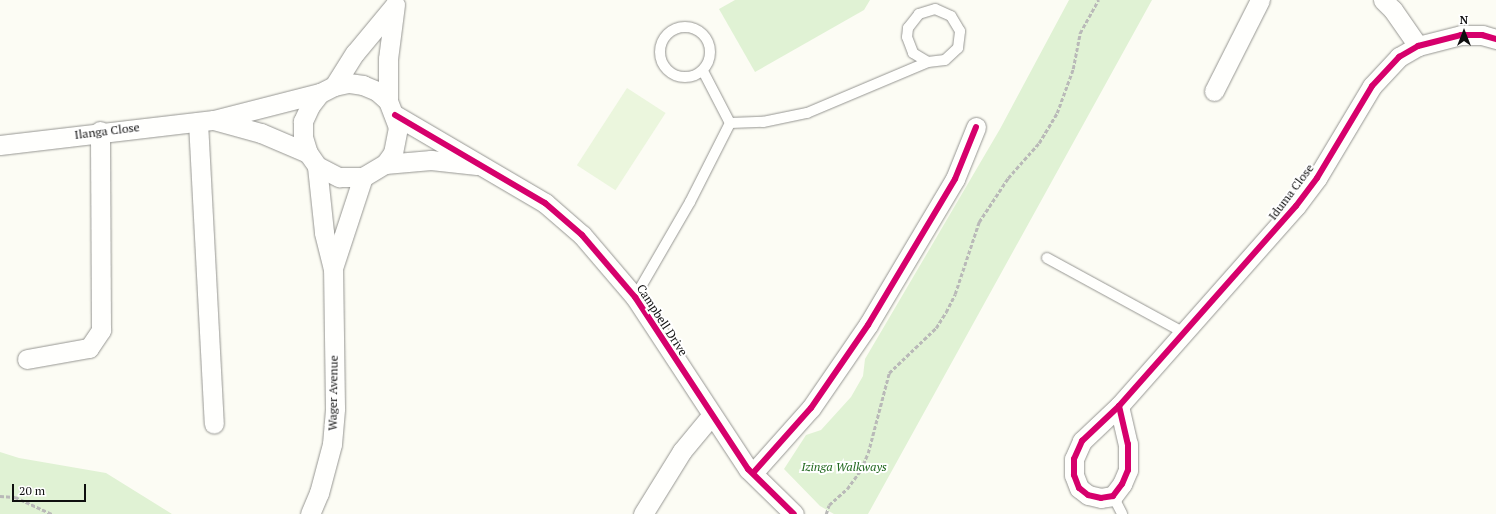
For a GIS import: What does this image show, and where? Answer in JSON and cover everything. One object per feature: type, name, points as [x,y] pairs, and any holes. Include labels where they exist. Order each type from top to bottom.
[{"type":"street","points":[[1214,91],[1260,0]]},
{"type":"street","points":[[1383,0],[1393,10],[1418,46]]},
{"type":"street","points":[[332,269],[324,232],[313,159],[303,137],[303,121],[310,106],[327,90],[397,2]]},
{"type":"street","points":[[385,164],[397,141],[398,127],[392,108],[388,59],[397,2]]},
{"type":"street","name":"Iduma Close","points":[[1113,496],[1101,498],[1088,496],[1079,488],[1074,475],[1074,459],[1090,432],[1119,406],[1182,332],[1296,206],[1317,178],[1372,86],[1399,57],[1418,46],[1461,35],[1482,35],[1496,39]]},
{"type":"street","points":[[206,121],[327,90],[348,83],[363,85],[377,91],[392,108]]},
{"type":"street","name":"Campbell Drive","points":[[392,108],[483,166],[545,203],[582,235],[635,297],[711,416],[753,473],[794,514]]},
{"type":"street","points":[[206,121],[261,133],[313,159],[339,177],[363,177],[385,164],[431,160],[483,166]]},
{"type":"street","points":[[206,121],[214,424]]},
{"type":"street","name":"Ilanga Close","points":[[0,145],[100,131],[206,121]]},
{"type":"street","points":[[753,473],[811,408],[868,325],[955,179],[976,127]]},
{"type":"street","points":[[27,359],[89,348],[101,330],[100,131]]},
{"type":"street","points":[[332,269],[363,177]]},
{"type":"street","name":"Wager Avenue","points":[[310,514],[319,493],[332,444],[335,408],[332,269]]},
{"type":"street","points":[[1113,496],[1122,484],[1128,470],[1128,444],[1119,406]]},
{"type":"street","points":[[643,514],[682,451],[711,416]]},
{"type":"lane","points":[[730,123],[764,122],[807,113],[928,62],[945,60],[952,55],[960,40],[960,31],[951,16],[935,9],[919,14],[908,28],[907,37],[913,53],[928,62]]},
{"type":"lane","points":[[689,27],[705,36],[711,54],[703,71],[686,78],[669,72],[660,56],[661,46],[671,32],[689,27]]},
{"type":"lane","points":[[703,71],[730,123]]},
{"type":"lane","points":[[635,297],[690,202],[730,123]]},
{"type":"lane","points":[[1047,258],[1182,332]]},
{"type":"lane","points":[[1113,496],[1122,514]]},
{"type":"path","points":[[826,514],[829,505],[847,489],[860,470],[868,453],[889,373],[940,323],[955,294],[979,222],[1008,178],[1040,143],[1057,113],[1073,69],[1080,33],[1098,0]]},
{"type":"path","points":[[0,496],[15,497],[52,514]]},
{"type":"green space","points":[[735,0],[870,0],[864,10],[755,72],[719,9]]},
{"type":"green space","name":"Izinga Walkways","points":[[1069,0],[1152,0],[868,514],[834,514],[820,506],[784,469],[806,435],[821,430],[851,397],[863,376],[865,359],[1000,129]]},
{"type":"green space","points":[[627,88],[666,113],[615,190],[577,165]]},
{"type":"green space","points":[[0,452],[19,458],[106,473],[172,514],[0,514]]},
{"type":"cycle path","points":[[1119,406],[1128,444],[1128,470],[1122,484],[1113,496],[1101,498],[1088,495],[1079,488],[1074,475],[1074,459],[1082,441],[1119,406],[1296,206],[1317,178],[1372,86],[1399,57],[1418,46],[1461,35],[1482,35],[1496,39]]},
{"type":"cycle path","points":[[395,115],[545,203],[582,235],[635,297],[748,469],[794,514]]},
{"type":"cycle path","points":[[753,473],[811,408],[868,325],[955,179],[976,127]]}]
